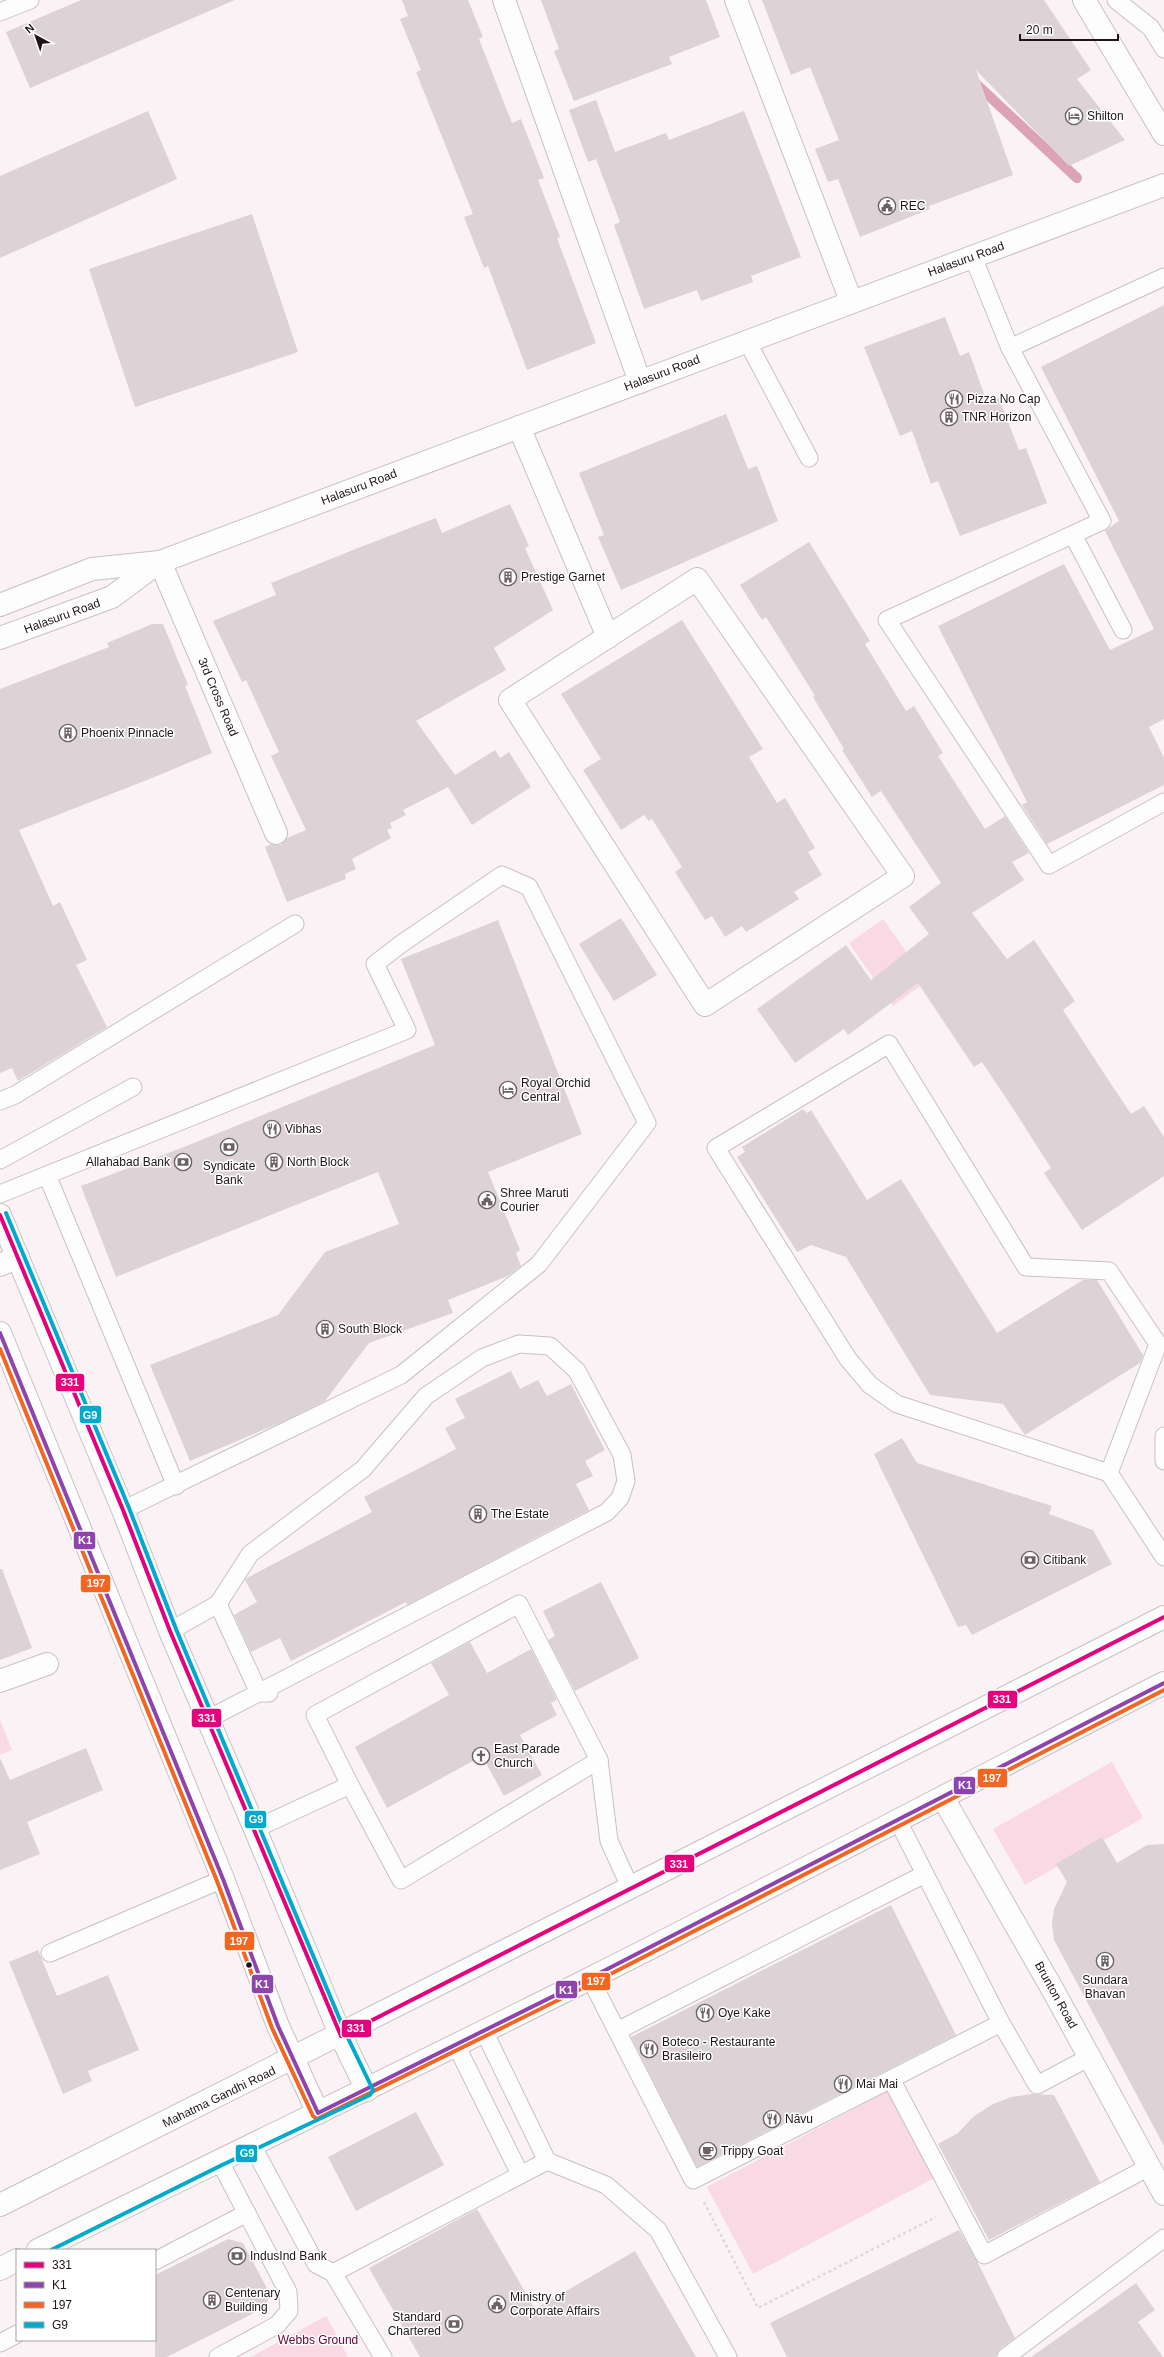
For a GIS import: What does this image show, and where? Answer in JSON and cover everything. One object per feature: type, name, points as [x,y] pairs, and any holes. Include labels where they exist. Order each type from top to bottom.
[{"type":"street","points":[[504,0],[640,382]]},
{"type":"street","points":[[736,0],[851,301]]},
{"type":"street","points":[[1089,9],[1164,134]]},
{"type":"street","name":"Halasuru Road","points":[[0,605],[92,569],[160,562],[640,382],[851,301],[1164,185]]},
{"type":"street","points":[[519,427],[608,637]]},
{"type":"street","name":"Halasuru Road","points":[[0,638],[112,598],[160,562]]},
{"type":"street","name":"3rd Cross Road","points":[[160,562],[276,833]]},
{"type":"street","points":[[697,579],[903,876],[704,1005],[510,700],[608,637],[697,579]]},
{"type":"street","points":[[0,1215],[9,1261],[123,1510],[170,1631],[255,1829],[341,2036],[367,2090]]},
{"type":"street","points":[[0,1333],[223,1879],[278,2026],[318,2113]]},
{"type":"street","name":"Mahatma Gandhi Road","points":[[0,2205],[341,2036],[630,1887],[1164,1617]]},
{"type":"street","points":[[0,1681],[47,1664]]},
{"type":"street","points":[[40,2249],[219,2160],[367,2090],[590,1978],[943,1798],[1164,1683]]},
{"type":"street","name":"Brunton Road","points":[[943,1798],[1090,2057],[1164,2194]]},
{"type":"street","points":[[0,2269],[16,2261]]},
{"type":"lane","points":[[0,12],[30,0]]},
{"type":"lane","points":[[1089,9],[1115,0],[1151,28],[1164,49]]},
{"type":"lane","points":[[973,257],[1010,348],[1102,520],[1073,535],[887,620],[1049,865],[1164,802]]},
{"type":"lane","points":[[1010,348],[1164,277]]},
{"type":"lane","points":[[747,341],[809,458]]},
{"type":"lane","points":[[1073,535],[1123,630]]},
{"type":"lane","points":[[0,1194],[407,1030],[375,964],[401,944],[502,875],[529,887],[647,1123],[539,1264],[401,1375],[176,1486],[123,1510]]},
{"type":"lane","points":[[0,1101],[21,1090],[295,924]]},
{"type":"lane","points":[[1109,1473],[1158,1344],[1109,1271],[1026,1268],[889,1044],[716,1148],[848,1359],[870,1385],[897,1404],[1109,1473],[1164,1557]]},
{"type":"lane","points":[[0,1160],[133,1087]]},
{"type":"lane","points":[[47,1175],[176,1486]]},
{"type":"lane","points":[[170,1631],[218,1604],[250,1554],[363,1469],[426,1396],[482,1358],[519,1344],[550,1346],[577,1371],[622,1455],[626,1481],[620,1498],[607,1512],[208,1719]]},
{"type":"lane","points":[[1164,1436],[1164,1460]]},
{"type":"lane","points":[[218,1604],[259,1693]]},
{"type":"lane","points":[[599,1760],[401,1880],[314,1715],[519,1604],[599,1760],[609,1841],[630,1887]]},
{"type":"lane","points":[[259,1693],[285,1692],[329,1669]]},
{"type":"lane","points":[[255,1829],[350,1785]]},
{"type":"lane","points":[[898,1821],[1001,2023],[1037,2085],[1090,2057]]},
{"type":"lane","points":[[617,2031],[925,1874]]},
{"type":"lane","points":[[50,1953],[223,1879]]},
{"type":"lane","points":[[590,1978],[693,2180],[1001,2023]]},
{"type":"lane","points":[[484,2031],[547,2161],[606,2185],[658,2230],[728,2357]]},
{"type":"lane","points":[[456,2045],[520,2174]]},
{"type":"lane","points":[[891,2079],[984,2255],[1149,2167]]},
{"type":"lane","points":[[252,2145],[316,2264],[334,2273],[383,2357]]},
{"type":"lane","points":[[218,2357],[277,2325],[290,2311],[288,2292],[219,2160]]},
{"type":"lane","points":[[334,2273],[547,2161]]},
{"type":"lane","points":[[156,2260],[247,2213]]},
{"type":"lane","points":[[1006,2357],[1164,2238]]},
{"type":"lane","points":[[0,2344],[16,2335]]},
{"type":"path","points":[[693,2180],[758,2308],[958,2206]]},
{"type":"green space","points":[[883,919],[927,981],[893,1006],[849,943]]},
{"type":"green space","points":[[0,1720],[12,1750],[0,1755]]},
{"type":"green space","points":[[1112,1762],[1143,1818],[1025,1885],[993,1829]]},
{"type":"green space","points":[[890,2090],[936,2177],[753,2274],[707,2187]]},
{"type":"green space","name":"Webbs Ground","points":[[326,2316],[348,2357],[251,2357]]},
{"type":"building","points":[[81,0],[235,0],[30,88],[6,32]]},
{"type":"building","points":[[402,0],[468,0],[483,37],[479,39],[512,123],[521,119],[544,178],[538,180],[560,237],[557,238],[596,343],[527,370],[488,266],[484,268],[464,217],[473,214],[416,72],[421,70],[400,19],[408,16]]},
{"type":"building","points":[[541,0],[706,0],[720,37],[669,57],[672,64],[574,101],[554,51],[559,49]]},
{"type":"building","points":[[762,0],[1044,0],[1091,70],[1077,79],[1125,140],[1069,166],[976,70],[1013,175],[929,206],[930,209],[860,237],[838,179],[828,182],[815,149],[839,140],[810,67],[791,75]]},
{"type":"building","points":[[596,100],[615,152],[588,162],[569,110]]},
{"type":"building","points":[[148,111],[177,179],[0,258],[0,176]]},
{"type":"building","points":[[744,111],[801,257],[751,276],[753,282],[701,301],[697,290],[644,309],[614,225],[620,222],[596,159],[666,133],[669,140]]},
{"type":"building","points":[[252,214],[298,352],[135,407],[89,269]]},
{"type":"building","points":[[1164,305],[1164,719],[1149,727],[1164,758],[1164,785],[1047,844],[1022,805],[1027,802],[938,626],[1064,564],[1110,650],[1154,629],[1105,531],[1119,521],[1041,367]]},
{"type":"building","name":"TNR Horizon","points":[[945,317],[960,356],[969,352],[987,402],[999,398],[1019,450],[1026,448],[1047,503],[960,536],[938,481],[931,484],[912,431],[900,436],[864,347]]},
{"type":"building","points":[[726,414],[748,469],[757,466],[778,521],[621,590],[598,537],[604,535],[579,473]]},
{"type":"building","points":[[510,504],[529,546],[525,548],[553,610],[494,648],[506,670],[416,721],[455,775],[495,750],[500,758],[509,752],[531,787],[472,825],[448,787],[403,810],[406,815],[390,823],[392,828],[387,830],[391,838],[352,859],[356,869],[345,874],[346,879],[287,902],[265,847],[271,844],[281,845],[287,838],[306,830],[271,756],[279,752],[246,680],[242,682],[213,621],[276,595],[271,583],[358,548],[436,518],[442,533]]},
{"type":"building","points":[[809,542],[870,641],[865,644],[906,711],[914,706],[943,753],[938,756],[985,829],[1005,816],[1029,853],[1012,862],[1024,880],[972,913],[1007,959],[1034,940],[1075,1001],[1063,1010],[1103,1072],[1131,1114],[1144,1106],[1164,1137],[1164,1176],[1082,1230],[1044,1173],[1051,1168],[1010,1104],[982,1062],[974,1067],[918,983],[848,1035],[844,1029],[795,1063],[757,1009],[846,945],[871,980],[929,934],[909,907],[941,883],[881,791],[872,797],[842,750],[844,749],[813,697],[815,696],[766,617],[762,620],[740,585]]},
{"type":"building","points":[[682,620],[763,749],[749,757],[777,803],[785,798],[815,848],[808,852],[822,875],[794,892],[799,899],[746,932],[742,926],[725,937],[712,916],[705,920],[675,872],[682,867],[652,819],[649,821],[644,815],[621,830],[583,770],[601,759],[561,694]]},
{"type":"building","points":[[152,624],[163,624],[188,685],[185,686],[212,753],[19,830],[53,906],[60,902],[87,960],[76,965],[107,1027],[18,1081],[12,1068],[0,1073],[0,689],[109,647],[107,643]]},
{"type":"building","points":[[621,918],[657,975],[614,1001],[579,944]]},
{"type":"building","points":[[498,920],[582,1134],[488,1172],[520,1250],[516,1253],[521,1266],[508,1276],[448,1300],[453,1313],[369,1343],[325,1401],[282,1422],[190,1461],[150,1365],[278,1315],[325,1252],[399,1224],[378,1172],[116,1277],[81,1186],[184,1147],[435,1045],[401,959]]},
{"type":"building","points":[[803,1109],[807,1113],[811,1110],[867,1200],[901,1179],[997,1333],[1083,1280],[1097,1280],[1143,1355],[1140,1363],[1025,1435],[1003,1404],[930,1395],[846,1257],[811,1245],[797,1252],[737,1157],[745,1152],[742,1147]]},
{"type":"building","name":"The Estate","points":[[511,1371],[520,1389],[538,1380],[547,1396],[571,1384],[605,1450],[585,1461],[593,1476],[576,1484],[589,1510],[407,1605],[406,1602],[291,1661],[280,1638],[251,1652],[234,1615],[257,1602],[245,1580],[372,1512],[364,1497],[456,1449],[445,1428],[465,1418],[455,1399]]},
{"type":"building","points":[[902,1438],[917,1463],[1052,1506],[1049,1514],[1093,1530],[1112,1564],[972,1635],[966,1625],[958,1627],[874,1454]]},
{"type":"building","points":[[0,1569],[2,1569],[32,1648],[0,1660]]},
{"type":"building","points":[[601,1582],[639,1658],[575,1691],[548,1640],[555,1636],[543,1611]]},
{"type":"building","points":[[470,1642],[487,1673],[531,1649],[557,1700],[551,1703],[557,1715],[520,1735],[542,1775],[504,1796],[482,1756],[387,1808],[355,1747],[449,1695],[431,1663]]},
{"type":"building","points":[[86,1748],[103,1790],[27,1822],[40,1854],[0,1870],[0,1758],[10,1780]]},
{"type":"building","name":"Sundara Bhavan","points":[[1102,1837],[1117,1863],[1147,1845],[1164,1844],[1164,2146],[1054,1940],[1052,1924],[1054,1909],[1067,1882],[1056,1864]]},
{"type":"building","points":[[891,1905],[956,2035],[697,2167],[631,2037]]},
{"type":"building","points":[[38,1950],[57,1996],[108,1975],[139,2050],[88,2071],[92,2081],[63,2094],[9,1962]]},
{"type":"building","points":[[1032,2094],[1054,2095],[1100,2182],[989,2240],[938,2144],[958,2133],[973,2117],[991,2105],[1011,2097]]},
{"type":"building","points":[[416,2112],[444,2165],[356,2211],[328,2157]]},
{"type":"building","points":[[477,2209],[535,2309],[635,2251],[696,2357],[420,2357],[369,2268]]},
{"type":"building","points":[[959,2230],[978,2263],[1015,2338],[1000,2349],[996,2357],[787,2357],[770,2323]]},
{"type":"building","name":"Centenary Building","points":[[228,2239],[243,2243],[270,2294],[266,2307],[167,2357],[155,2357],[156,2275]]},
{"type":"building","points":[[1136,2283],[1155,2310],[1138,2322],[1163,2357],[1031,2357]]},
{"type":"waterway","points":[[974,82],[1077,178]]},
{"type":"transit line","name":"G9","points":[[6,1213],[129,1508],[176,1629],[346,2034],[373,2090],[370,2095],[222,2165],[53,2249]]},
{"type":"transit line","name":"331","points":[[0,1215],[123,1510],[170,1631],[341,2036],[1164,1617]]},
{"type":"transit line","name":"K1","points":[[0,1333],[223,1879],[278,2026],[318,2113],[590,1978],[1164,1683]]},
{"type":"transit line","name":"197","points":[[0,1349],[217,1881],[272,2028],[313,2116],[317,2119],[593,1983],[1164,1690]]},
{"type":"place","name":"Shilton","points":[[1074,116]]},
{"type":"place","name":"REC","points":[[887,206]]},
{"type":"place","name":"Pizza No Cap","points":[[954,399]]},
{"type":"place","name":"TNR Horizon","points":[[949,417]]},
{"type":"place","name":"Prestige Garnet","points":[[508,577]]},
{"type":"place","name":"Phoenix Pinnacle","points":[[68,733]]},
{"type":"place","name":"Royal Orchid Central","points":[[508,1090]]},
{"type":"place","name":"Vibhas","points":[[272,1129]]},
{"type":"place","name":"Syndicate Bank","points":[[229,1147]]},
{"type":"place","name":"Allahabad Bank","points":[[183,1162]]},
{"type":"place","name":"North Block","points":[[274,1162]]},
{"type":"place","name":"Shree Maruti Courier","points":[[487,1200]]},
{"type":"place","name":"South Block","points":[[325,1329]]},
{"type":"place","name":"The Estate","points":[[478,1514]]},
{"type":"place","name":"Citibank","points":[[1030,1560]]},
{"type":"place","name":"East Parade Church","points":[[481,1756]]},
{"type":"place","name":"Sundara Bhavan","points":[[1105,1961]]},
{"type":"place","name":"Oye Kake","points":[[705,2013]]},
{"type":"place","name":"Boteco - Restaurante Brasileiro","points":[[649,2049]]},
{"type":"place","name":"Mai Mai","points":[[843,2084]]},
{"type":"place","name":"Nāvu","points":[[772,2119]]},
{"type":"place","name":"Trippy Goat","points":[[708,2151]]},
{"type":"place","name":"IndusInd Bank","points":[[237,2256]]},
{"type":"place","name":"Centenary Building","points":[[212,2300]]},
{"type":"place","name":"Ministry of Corporate Affairs","points":[[497,2304]]},
{"type":"place","name":"Standard Chartered","points":[[454,2324]]}]
